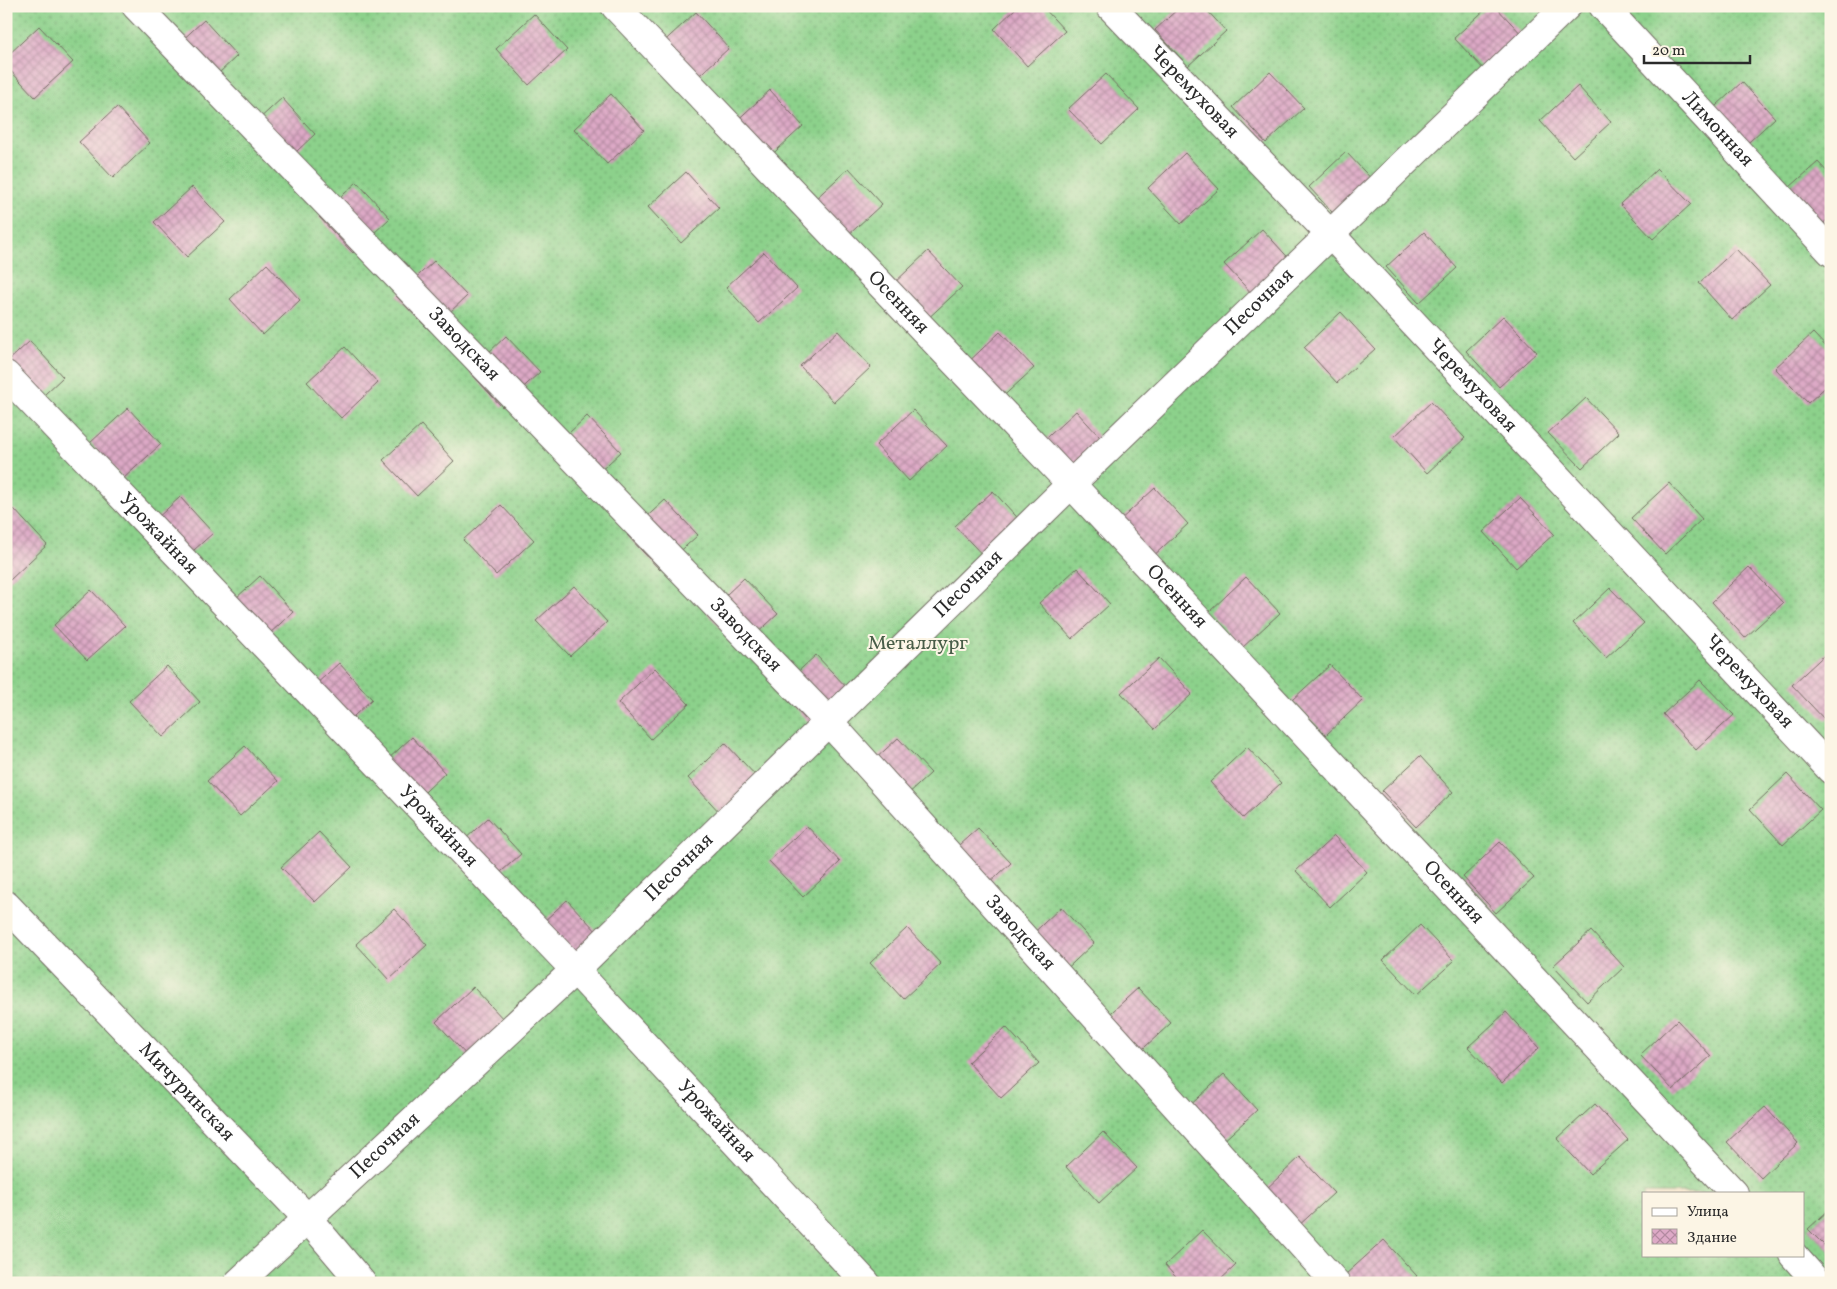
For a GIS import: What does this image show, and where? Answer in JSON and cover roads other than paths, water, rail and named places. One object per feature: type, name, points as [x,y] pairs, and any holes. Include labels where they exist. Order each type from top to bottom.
[{"type":"street","name":"Заводская","points":[[136,6],[828,721],[1336,1283]]},
{"type":"street","name":"Осенняя","points":[[615,6],[1071,484],[1733,1192]]},
{"type":"street","name":"Черемуховая","points":[[1110,6],[1330,234],[1831,770]]},
{"type":"street","name":"Песочная","points":[[238,1283],[575,970],[1071,484],[1567,6]]},
{"type":"street","name":"Лимонная","points":[[1603,6],[1831,252]]},
{"type":"street","name":"Урожайная","points":[[6,375],[575,970],[866,1283]]},
{"type":"street","name":"Мичуринская","points":[[6,905],[308,1219],[362,1283]]},
{"type":"street","points":[[1794,1256],[1818,1283]]},
{"type":"park label","name":"Металлург","points":[[918,644]]}]
